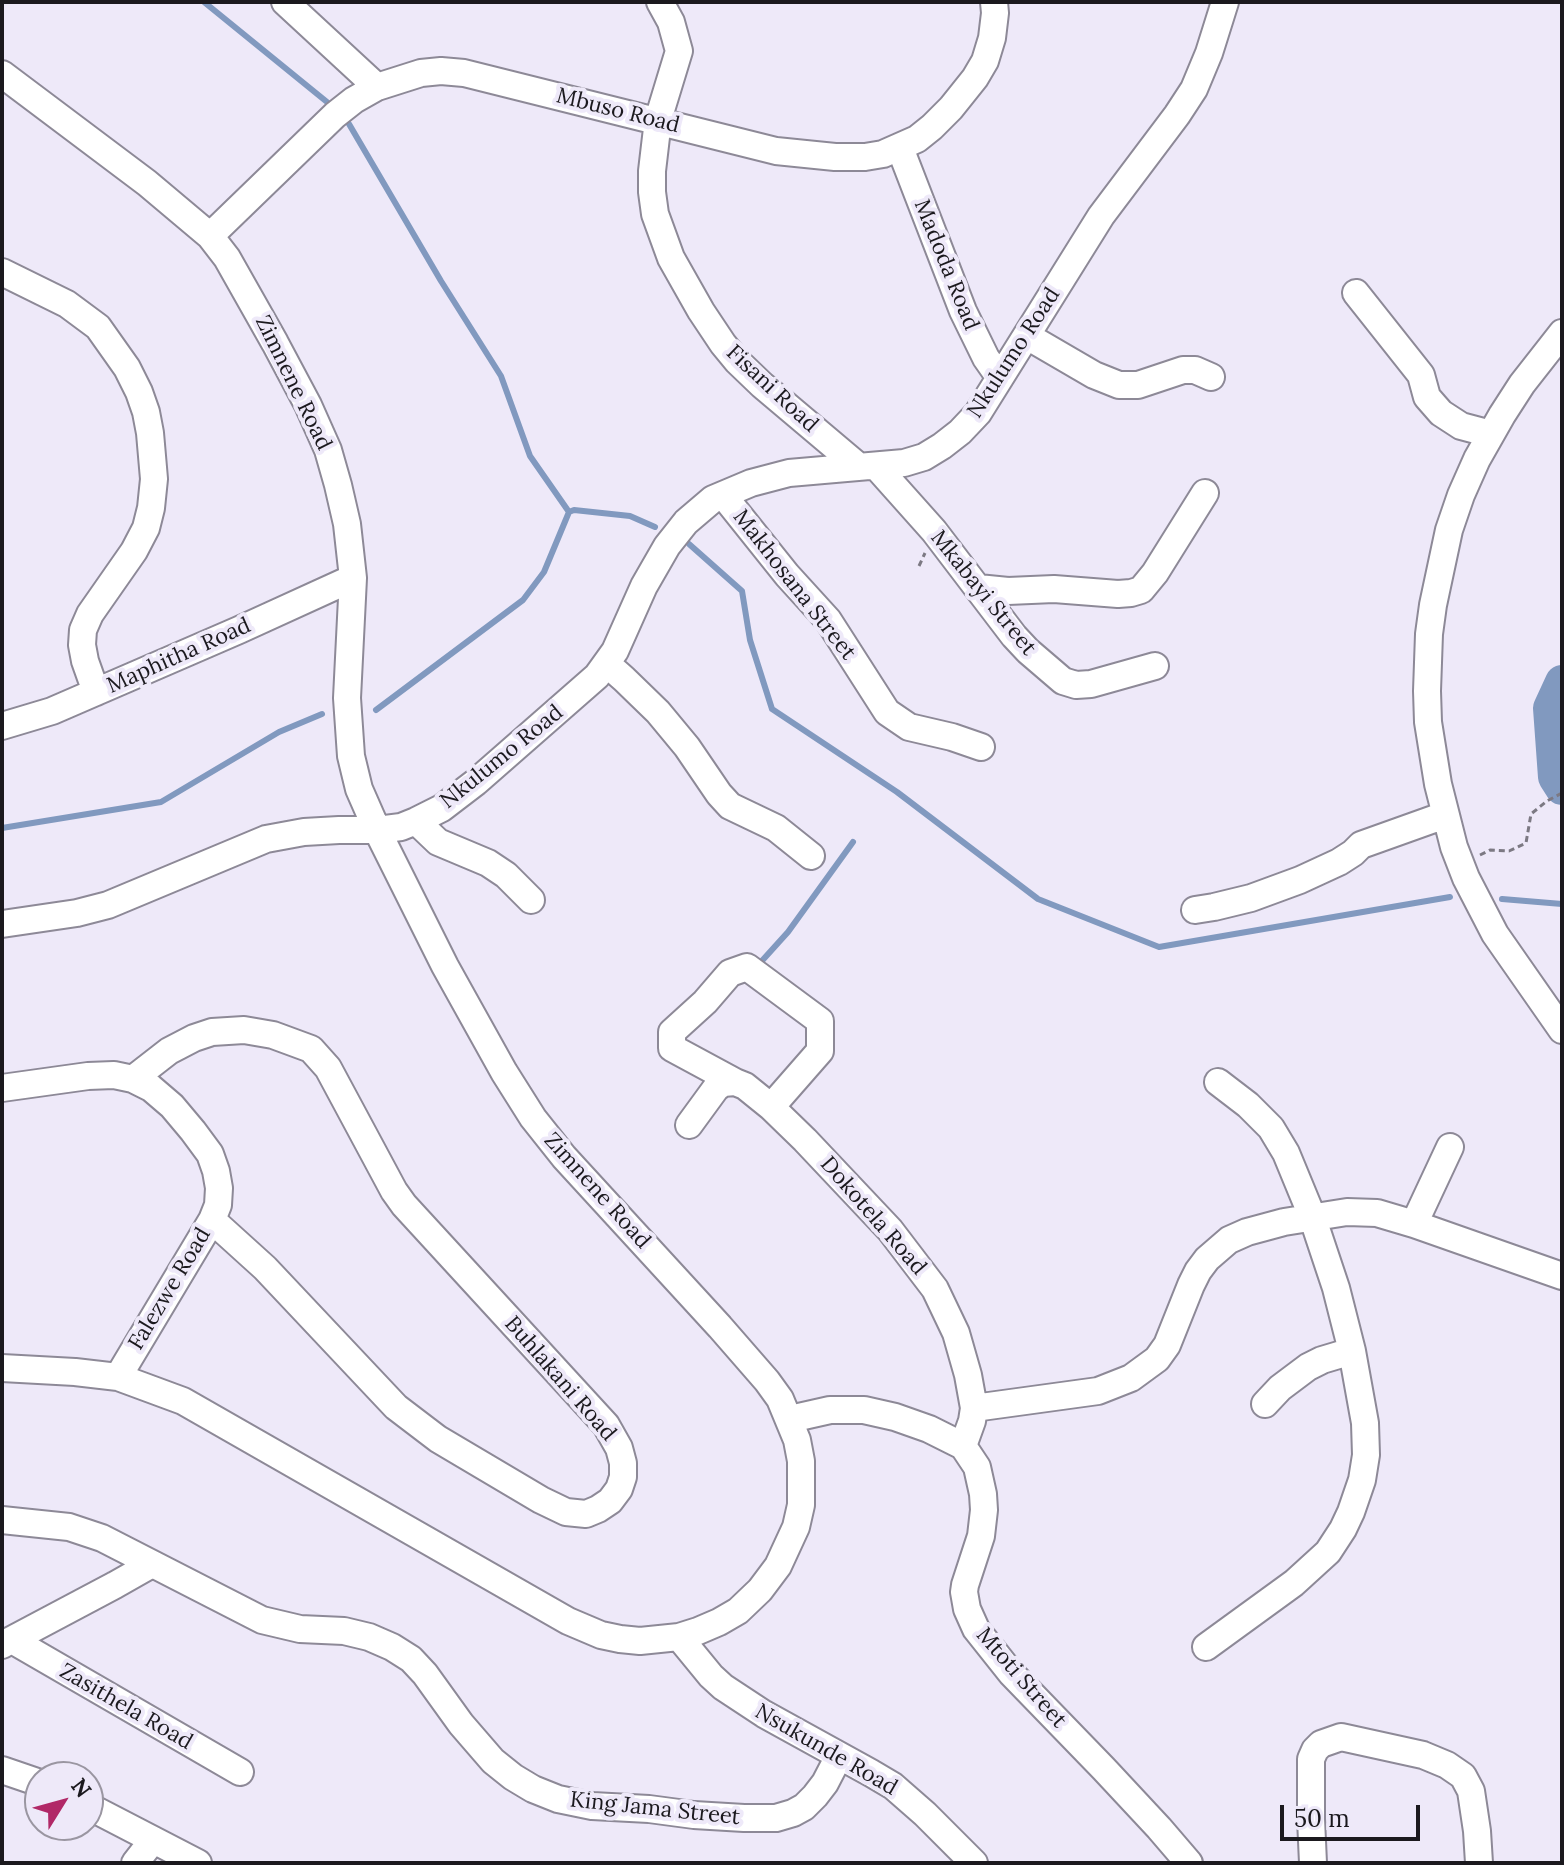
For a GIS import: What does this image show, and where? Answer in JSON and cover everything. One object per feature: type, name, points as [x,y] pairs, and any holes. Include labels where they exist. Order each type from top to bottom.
[{"type":"street","points":[[285,2],[377,87]]},
{"type":"street","name":"Fisani Road","points":[[660,2],[671,22],[679,51],[658,120],[652,171],[655,214],[671,258],[685,286],[737,361],[762,385],[867,466]]},
{"type":"street","name":"Mbuso Road","points":[[210,236],[354,100],[377,87],[421,73],[464,73],[776,151],[835,157],[883,154],[917,139],[932,127],[975,78],[985,61],[992,38],[994,2]]},
{"type":"street","name":"Nkulumo Road","points":[[377,830],[401,827],[442,808],[588,687],[615,651],[644,586],[667,546],[686,522],[713,499],[751,483],[789,473],[904,463],[924,457],[960,432],[978,413],[1101,216],[1194,89],[1225,2]]},
{"type":"street","name":"Zimnene Road","points":[[2,74],[147,183],[210,236],[227,258],[262,319],[319,429],[347,524],[353,578],[347,698],[351,756],[359,789],[377,830],[445,966],[533,1118],[564,1157],[780,1399],[797,1440],[801,1461],[801,1505],[788,1547],[778,1566],[760,1590],[738,1611],[719,1622],[679,1637],[640,1641],[620,1639],[601,1635],[568,1621],[183,1401],[118,1377],[2,1368]]},
{"type":"street","name":"Madoda Road","points":[[900,148],[963,311],[986,358],[1000,378]]},
{"type":"street","points":[[3,279],[67,304],[98,327],[127,368],[146,412],[154,479],[146,528],[129,560],[90,614],[83,630],[85,661],[96,692]]},
{"type":"street","points":[[1356,293],[1421,375],[1427,397],[1441,413],[1461,426],[1491,434]]},
{"type":"street","points":[[1562,333],[1522,384],[1491,434],[1461,495],[1449,530],[1433,605],[1427,691],[1432,754],[1445,815],[1461,863],[1495,934],[1562,1030]]},
{"type":"street","points":[[1027,336],[1094,375],[1119,385],[1138,385],[1183,370],[1195,370],[1211,377]]},
{"type":"street","name":"Mkabayi Street","points":[[867,466],[934,531],[1021,644],[1063,681],[1076,685],[1091,684],[1155,666]]},
{"type":"street","points":[[978,588],[1118,594],[1141,590],[1205,493]]},
{"type":"street","name":"Makhosana Street","points":[[723,495],[787,575],[828,620],[887,712],[909,727],[981,747]]},
{"type":"street","name":"Maphitha Road","points":[[2,726],[52,711],[353,578]]},
{"type":"street","points":[[607,664],[658,712],[730,806],[776,828],[811,856]]},
{"type":"street","points":[[1195,910],[1251,898],[1300,880],[1339,862],[1361,845],[1445,815]]},
{"type":"street","points":[[416,821],[438,842],[496,868],[531,900]]},
{"type":"street","points":[[2,924],[77,913],[108,905],[266,839],[304,832],[377,830]]},
{"type":"street","name":"Dokotela Road","points":[[771,1107],[820,1051],[820,1021],[747,967],[730,973],[705,1002],[672,1032],[672,1048],[745,1086],[771,1107],[864,1201],[935,1289],[959,1343],[974,1408],[963,1446]]},
{"type":"street","name":"Buhlakani Road","points":[[133,1079],[169,1051],[212,1032],[244,1030],[273,1035],[311,1049],[328,1068],[404,1205],[606,1425],[619,1448],[623,1463],[619,1489],[610,1501],[598,1509],[586,1514],[566,1512],[438,1439],[389,1400],[265,1268],[212,1220]]},
{"type":"street","name":"Falezwe Road","points":[[2,1088],[88,1076],[114,1075],[133,1079],[151,1088],[172,1106],[210,1154],[219,1188],[218,1205],[212,1220],[118,1377]]},
{"type":"street","points":[[689,1125],[716,1088],[723,1083],[735,1082]]},
{"type":"street","points":[[1206,1647],[1314,1566],[1328,1552],[1351,1512],[1362,1480],[1366,1455],[1365,1423],[1352,1351],[1336,1288],[1312,1216],[1286,1153],[1271,1128],[1218,1082]]},
{"type":"street","points":[[1414,1224],[1450,1147]]},
{"type":"street","points":[[974,1408],[1098,1391],[1131,1378],[1157,1359],[1167,1345],[1198,1271],[1218,1248],[1247,1232],[1284,1222],[1347,1212],[1386,1215],[1562,1276]]},
{"type":"street","points":[[1265,1404],[1308,1367],[1352,1351]]},
{"type":"street","points":[[790,1419],[830,1410],[864,1410],[929,1429],[963,1446]]},
{"type":"street","name":"Mtoti Street","points":[[963,1446],[977,1467],[983,1494],[981,1536],[964,1592],[976,1629],[1011,1673],[1189,1863]]},
{"type":"street","name":"King Jama Street","points":[[2,1520],[69,1527],[102,1538],[262,1620],[300,1629],[344,1631],[392,1647],[411,1659],[425,1674],[461,1724],[493,1761],[523,1783],[558,1799],[592,1806],[694,1815],[776,1818],[804,1807],[815,1796],[839,1756]]},
{"type":"street","points":[[7,1643],[152,1564]]},
{"type":"street","name":"Nsukunde Road","points":[[679,1637],[723,1687],[900,1792],[974,1863]]},
{"type":"street","name":"Zasithela Road","points":[[7,1643],[240,1772]]},
{"type":"street","points":[[1313,1863],[1311,1759],[1321,1744],[1341,1737],[1423,1755],[1463,1776],[1471,1791],[1479,1863]]},
{"type":"street","points":[[2,1770],[24,1778]]},
{"type":"street","points":[[104,1814],[198,1863]]},
{"type":"street","points":[[135,1863],[153,1840]]},
{"type":"path","points":[[1461,863],[1490,850],[1509,851],[1526,843],[1531,814],[1562,793]]},
{"type":"waterway","points":[[204,2],[327,102]]},
{"type":"waterway","points":[[349,124],[501,376],[530,456],[569,512]]},
{"type":"waterway","points":[[376,710],[523,600],[544,572],[569,512],[630,516],[655,527]]},
{"type":"waterway","points":[[689,544],[742,591],[750,640],[772,709],[897,792],[1038,899],[1159,947],[1450,897]]},
{"type":"waterway","points":[[1562,682],[1550,708],[1555,777],[1562,788]]},
{"type":"waterway","points":[[2,828],[161,802],[279,732],[322,714]]},
{"type":"waterway","points":[[760,963],[788,932],[853,842]]},
{"type":"waterway","points":[[1502,899],[1562,904]]}]
